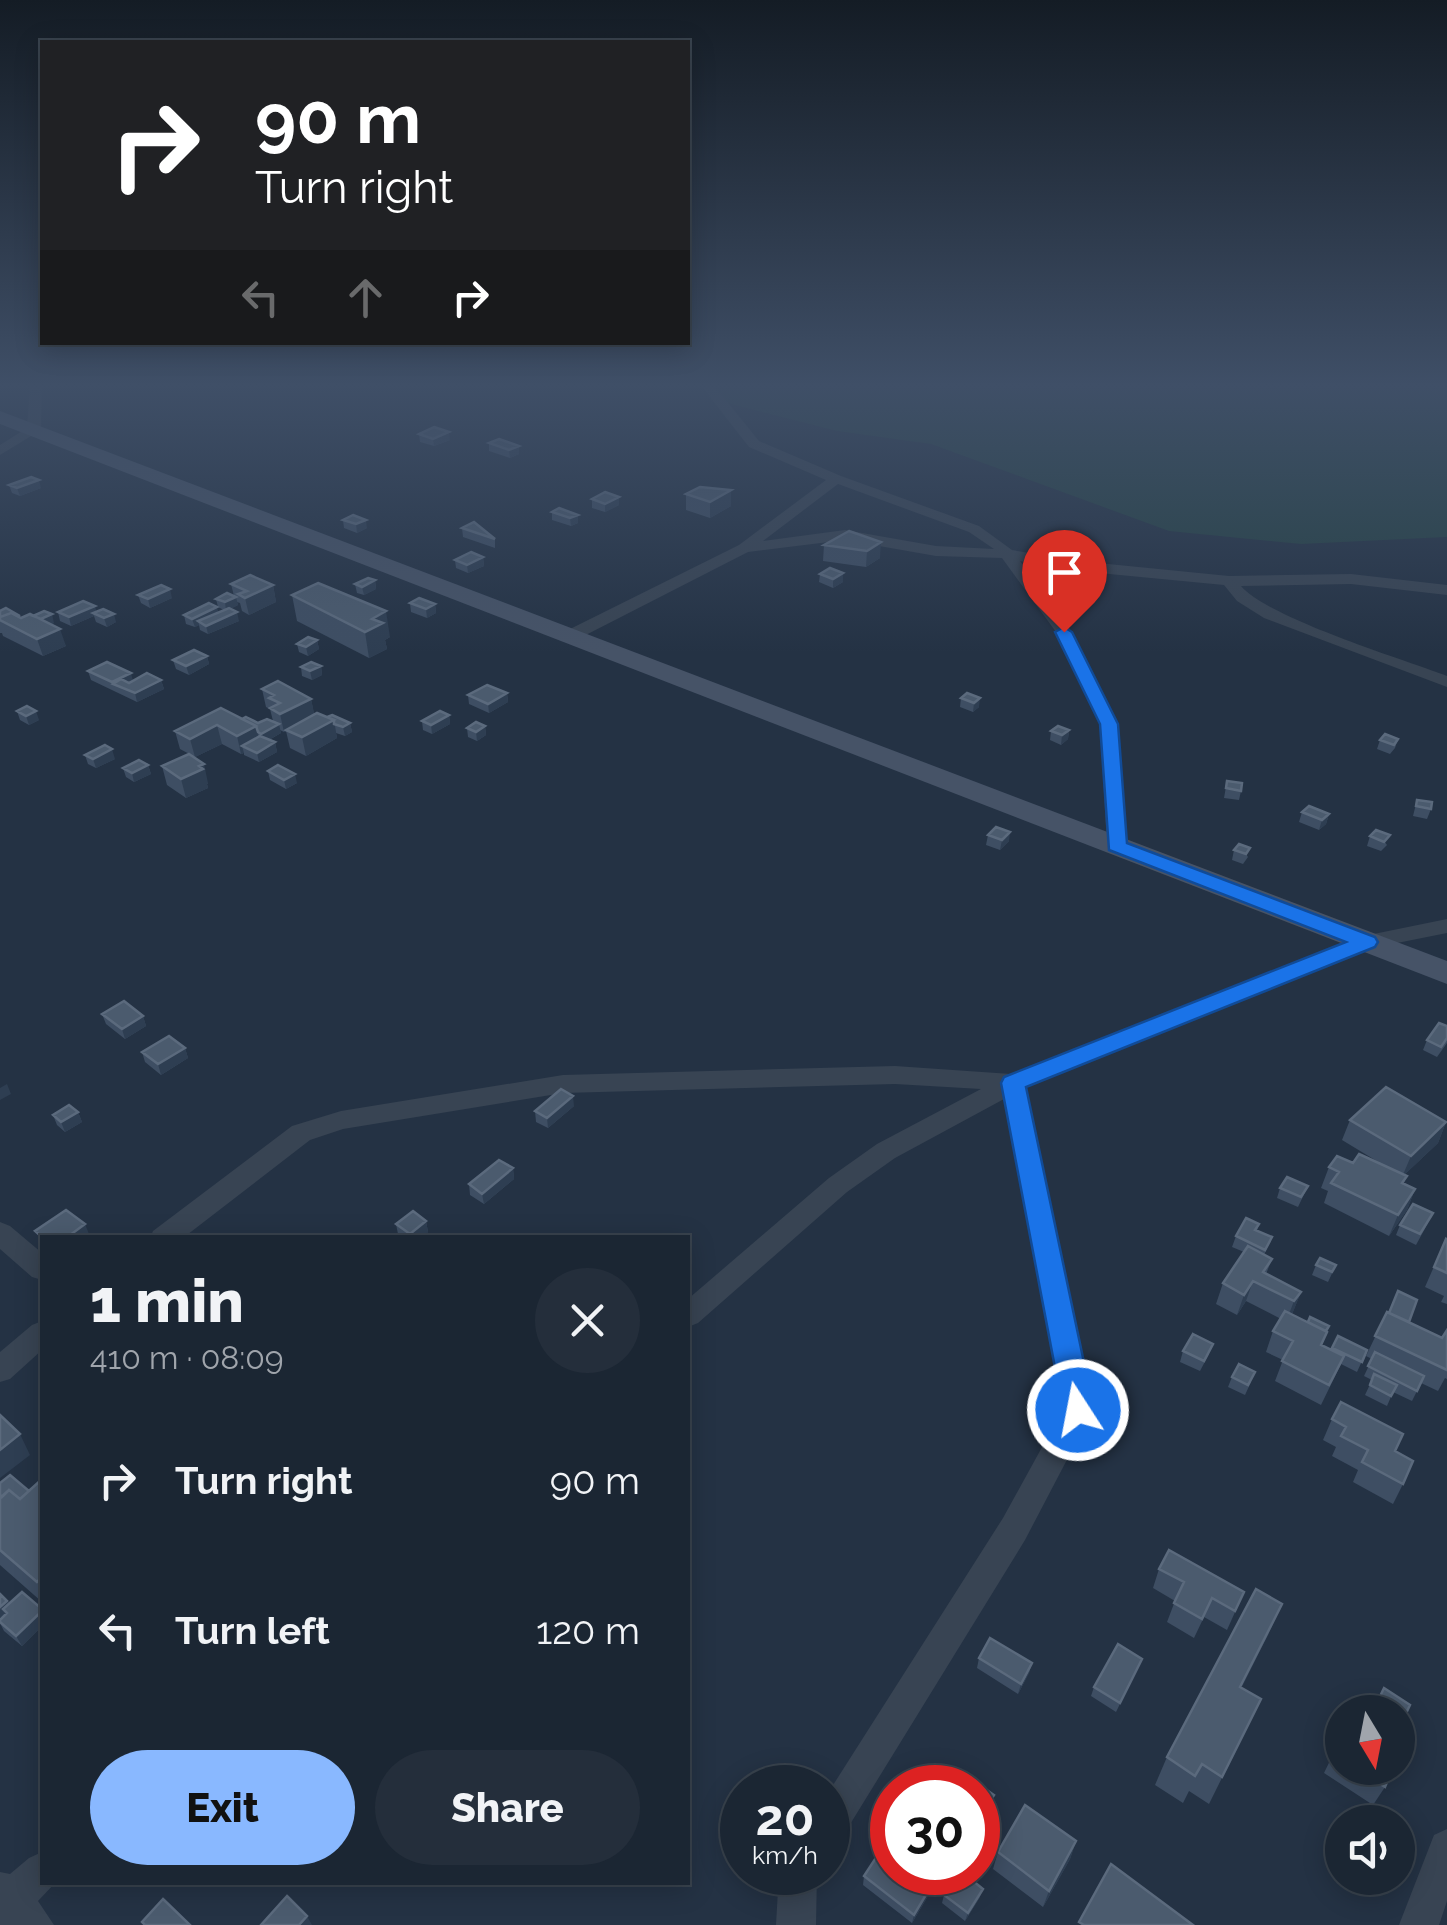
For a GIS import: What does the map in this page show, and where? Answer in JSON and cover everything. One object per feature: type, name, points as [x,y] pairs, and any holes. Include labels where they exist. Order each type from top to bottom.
[{"type":"street","points":[[145,473],[1447,973]]},
{"type":"street","points":[[820,473],[974,529],[1008,554],[1064,632],[1109,724],[1117,846]]},
{"type":"street","points":[[570,636],[744,548],[836,480]]},
{"type":"street","points":[[744,548],[845,536],[936,551],[1008,554],[1229,581],[1351,579],[1447,590]]},
{"type":"street","points":[[1229,581],[1243,598],[1270,614],[1447,682]]},
{"type":"street","points":[[690,1313],[838,1185],[886,1151],[1013,1083],[1367,942],[1447,926]]},
{"type":"street","points":[[167,1235],[301,1132],[341,1120],[563,1084],[895,1076],[1013,1083]]},
{"type":"street","points":[[850,1791],[1014,1529],[1078,1410],[1013,1083]]},
{"type":"street","points":[[0,1233],[40,1268]]},
{"type":"street","points":[[0,1370],[40,1335]]},
{"type":"street","points":[[1419,1925],[1447,1848]]},
{"type":"street","points":[[11,1905],[40,1873]]},
{"type":"street","points":[[796,1925],[797,1895]]},
{"type":"green space","points":[[1010,473],[1447,473],[1447,537],[1301,544],[1169,531]]},
{"type":"building","points":[[31,477],[39,480],[17,488],[9,485]]},
{"type":"building","points":[[700,487],[731,490],[710,502],[686,494]]},
{"type":"building","points":[[605,492],[619,497],[605,504],[592,499]]},
{"type":"building","points":[[559,508],[578,515],[570,518],[552,512]]},
{"type":"building","points":[[353,515],[366,520],[356,524],[343,520]]},
{"type":"building","points":[[474,522],[495,539],[462,528]]},
{"type":"building","points":[[849,531],[881,542],[867,551],[824,545]]},
{"type":"building","points":[[471,552],[483,557],[467,565],[455,560]]},
{"type":"building","points":[[830,568],[843,573],[833,579],[820,574]]},
{"type":"building","points":[[250,575],[273,585],[245,598],[238,594],[247,591],[231,584]]},
{"type":"building","points":[[368,578],[375,580],[362,587],[355,584]]},
{"type":"building","points":[[318,583],[386,611],[372,619],[383,623],[365,632],[292,595]]},
{"type":"building","points":[[161,585],[170,589],[148,599],[138,595]]},
{"type":"building","points":[[227,593],[236,597],[225,602],[216,599]]},
{"type":"building","points":[[419,598],[435,604],[426,609],[410,603]]},
{"type":"building","points":[[83,601],[95,606],[69,617],[58,612]]},
{"type":"building","points":[[209,603],[217,607],[192,619],[184,615]]},
{"type":"building","points":[[6,608],[20,616],[11,613],[0,617],[0,611]]},
{"type":"building","points":[[229,608],[237,612],[206,626],[198,621]]},
{"type":"building","points":[[103,609],[114,614],[104,618],[93,613]]},
{"type":"building","points":[[44,611],[52,614],[41,619],[33,616]]},
{"type":"building","points":[[11,613],[21,618],[30,614],[60,629],[37,639],[0,620]]},
{"type":"building","points":[[308,637],[317,640],[306,647],[297,644]]},
{"type":"building","points":[[194,650],[207,656],[186,666],[173,660]]},
{"type":"building","points":[[107,662],[131,673],[112,682],[88,671]]},
{"type":"building","points":[[311,662],[321,666],[310,671],[301,667]]},
{"type":"building","points":[[147,673],[161,680],[135,693],[113,684],[121,679],[129,683]]},
{"type":"building","points":[[278,681],[311,699],[280,714],[270,708],[280,703],[262,689]]},
{"type":"building","points":[[487,685],[507,693],[488,704],[468,695]]},
{"type":"building","points":[[967,693],[980,698],[974,703],[961,698]]},
{"type":"building","points":[[27,706],[36,711],[26,716],[17,711]]},
{"type":"building","points":[[221,708],[256,726],[237,736],[217,725],[190,739],[175,731]]},
{"type":"building","points":[[440,711],[449,715],[431,725],[422,721]]},
{"type":"building","points":[[317,713],[334,720],[302,737],[286,730]]},
{"type":"building","points":[[332,715],[350,723],[343,727],[334,724],[327,717]]},
{"type":"building","points":[[242,719],[258,723],[267,719],[279,724],[261,734],[256,726]]},
{"type":"building","points":[[476,722],[485,726],[476,732],[467,728]]},
{"type":"building","points":[[1058,726],[1069,730],[1062,735],[1051,731]]},
{"type":"building","points":[[1385,734],[1398,739],[1394,745],[1380,740]]},
{"type":"building","points":[[260,736],[275,742],[257,753],[242,746]]},
{"type":"building","points":[[105,745],[112,749],[93,759],[85,755]]},
{"type":"building","points":[[189,754],[204,764],[199,766],[203,769],[181,779],[162,766]]},
{"type":"building","points":[[139,760],[148,765],[132,773],[123,768]]},
{"type":"building","points":[[278,765],[295,774],[284,780],[268,771]]},
{"type":"building","points":[[1227,781],[1242,783],[1241,791],[1226,788]]},
{"type":"building","points":[[1417,800],[1432,802],[1431,809],[1416,806]]},
{"type":"building","points":[[1309,806],[1329,814],[1322,820],[1302,812]]},
{"type":"building","points":[[996,827],[1010,832],[1002,840],[988,835]]},
{"type":"building","points":[[1376,830],[1390,835],[1384,842],[1370,836]]},
{"type":"building","points":[[1239,844],[1250,848],[1246,854],[1234,850]]},
{"type":"building","points":[[124,1001],[143,1016],[122,1029],[102,1014]]},
{"type":"building","points":[[1439,1023],[1447,1026],[1447,1038],[1441,1047],[1427,1040]]},
{"type":"building","points":[[169,1036],[185,1048],[158,1064],[142,1052]]},
{"type":"building","points":[[1386,1087],[1446,1122],[1411,1156],[1350,1120]]},
{"type":"building","points":[[561,1089],[573,1096],[547,1118],[535,1111]]},
{"type":"building","points":[[69,1105],[78,1112],[61,1122],[53,1115]]},
{"type":"building","points":[[1359,1154],[1407,1176],[1402,1183],[1415,1189],[1398,1215],[1331,1183],[1339,1172],[1329,1167],[1337,1156],[1353,1163]]},
{"type":"building","points":[[499,1160],[513,1168],[482,1194],[469,1184]]},
{"type":"building","points":[[1287,1177],[1308,1186],[1301,1197],[1280,1188]]},
{"type":"building","points":[[1413,1204],[1433,1213],[1420,1234],[1400,1225]]},
{"type":"building","points":[[66,1210],[85,1224],[70,1235],[40,1235],[35,1231]]},
{"type":"building","points":[[413,1211],[426,1221],[410,1234],[396,1224]]},
{"type":"building","points":[[1246,1218],[1259,1224],[1255,1230],[1272,1237],[1265,1250],[1236,1236]]},
{"type":"building","points":[[1447,1240],[1447,1273],[1434,1267]]},
{"type":"building","points":[[1248,1246],[1272,1259],[1263,1272],[1301,1292],[1294,1301],[1253,1281],[1244,1295],[1223,1283]]},
{"type":"building","points":[[1320,1258],[1336,1265],[1332,1272],[1316,1265]]},
{"type":"building","points":[[1398,1291],[1417,1300],[1409,1322],[1389,1313]]},
{"type":"building","points":[[1285,1311],[1327,1332],[1321,1345],[1344,1356],[1329,1385],[1282,1361],[1293,1341],[1273,1331]]},
{"type":"building","points":[[1387,1312],[1442,1338],[1447,1330],[1447,1370],[1375,1336]]},
{"type":"building","points":[[1310,1317],[1329,1326],[1326,1331],[1308,1322]]},
{"type":"building","points":[[1193,1334],[1213,1344],[1204,1361],[1183,1351]]},
{"type":"building","points":[[1338,1336],[1367,1350],[1362,1362],[1332,1348]]},
{"type":"building","points":[[1375,1352],[1424,1376],[1417,1391],[1368,1366]]},
{"type":"building","points":[[1239,1364],[1255,1372],[1248,1385],[1232,1377]]},
{"type":"building","points":[[1374,1374],[1397,1385],[1391,1396],[1370,1385]]},
{"type":"building","points":[[1341,1402],[1403,1434],[1395,1451],[1413,1461],[1403,1484],[1362,1462],[1368,1450],[1341,1436],[1346,1427],[1332,1419]]},
{"type":"building","points":[[0,1415],[20,1434],[0,1450]]},
{"type":"building","points":[[10,1475],[29,1491],[20,1499],[9,1490],[0,1495],[0,1483]]},
{"type":"building","points":[[40,1481],[37,1582],[0,1550],[0,1498],[9,1490],[20,1499]]},
{"type":"building","points":[[1169,1550],[1244,1592],[1235,1611],[1212,1598],[1202,1619],[1174,1603],[1184,1582],[1159,1569]]},
{"type":"building","points":[[1256,1589],[1282,1604],[1240,1687],[1261,1699],[1222,1777],[1202,1764],[1195,1776],[1167,1757]]},
{"type":"building","points":[[22,1592],[40,1607],[40,1613],[16,1636],[0,1622],[7,1613],[3,1609]]},
{"type":"building","points":[[990,1638],[1032,1663],[1021,1684],[979,1658]]},
{"type":"building","points":[[1118,1644],[1142,1659],[1120,1703],[1094,1687]]},
{"type":"building","points":[[1025,1805],[1076,1841],[1049,1891],[1000,1854]]},
{"type":"building","points":[[1111,1864],[1193,1925],[1079,1922]]},
{"type":"building","points":[[888,1895],[926,1895],[914,1915]]},
{"type":"building","points":[[944,1895],[979,1895],[968,1913]]},
{"type":"building","points":[[287,1896],[307,1916],[299,1925],[261,1925]]},
{"type":"building","points":[[163,1899],[190,1925],[145,1925],[142,1922]]},
{"type":"route","points":[[1064,632],[1109,724],[1117,846],[1367,942],[1013,1083],[1078,1410]]}]
